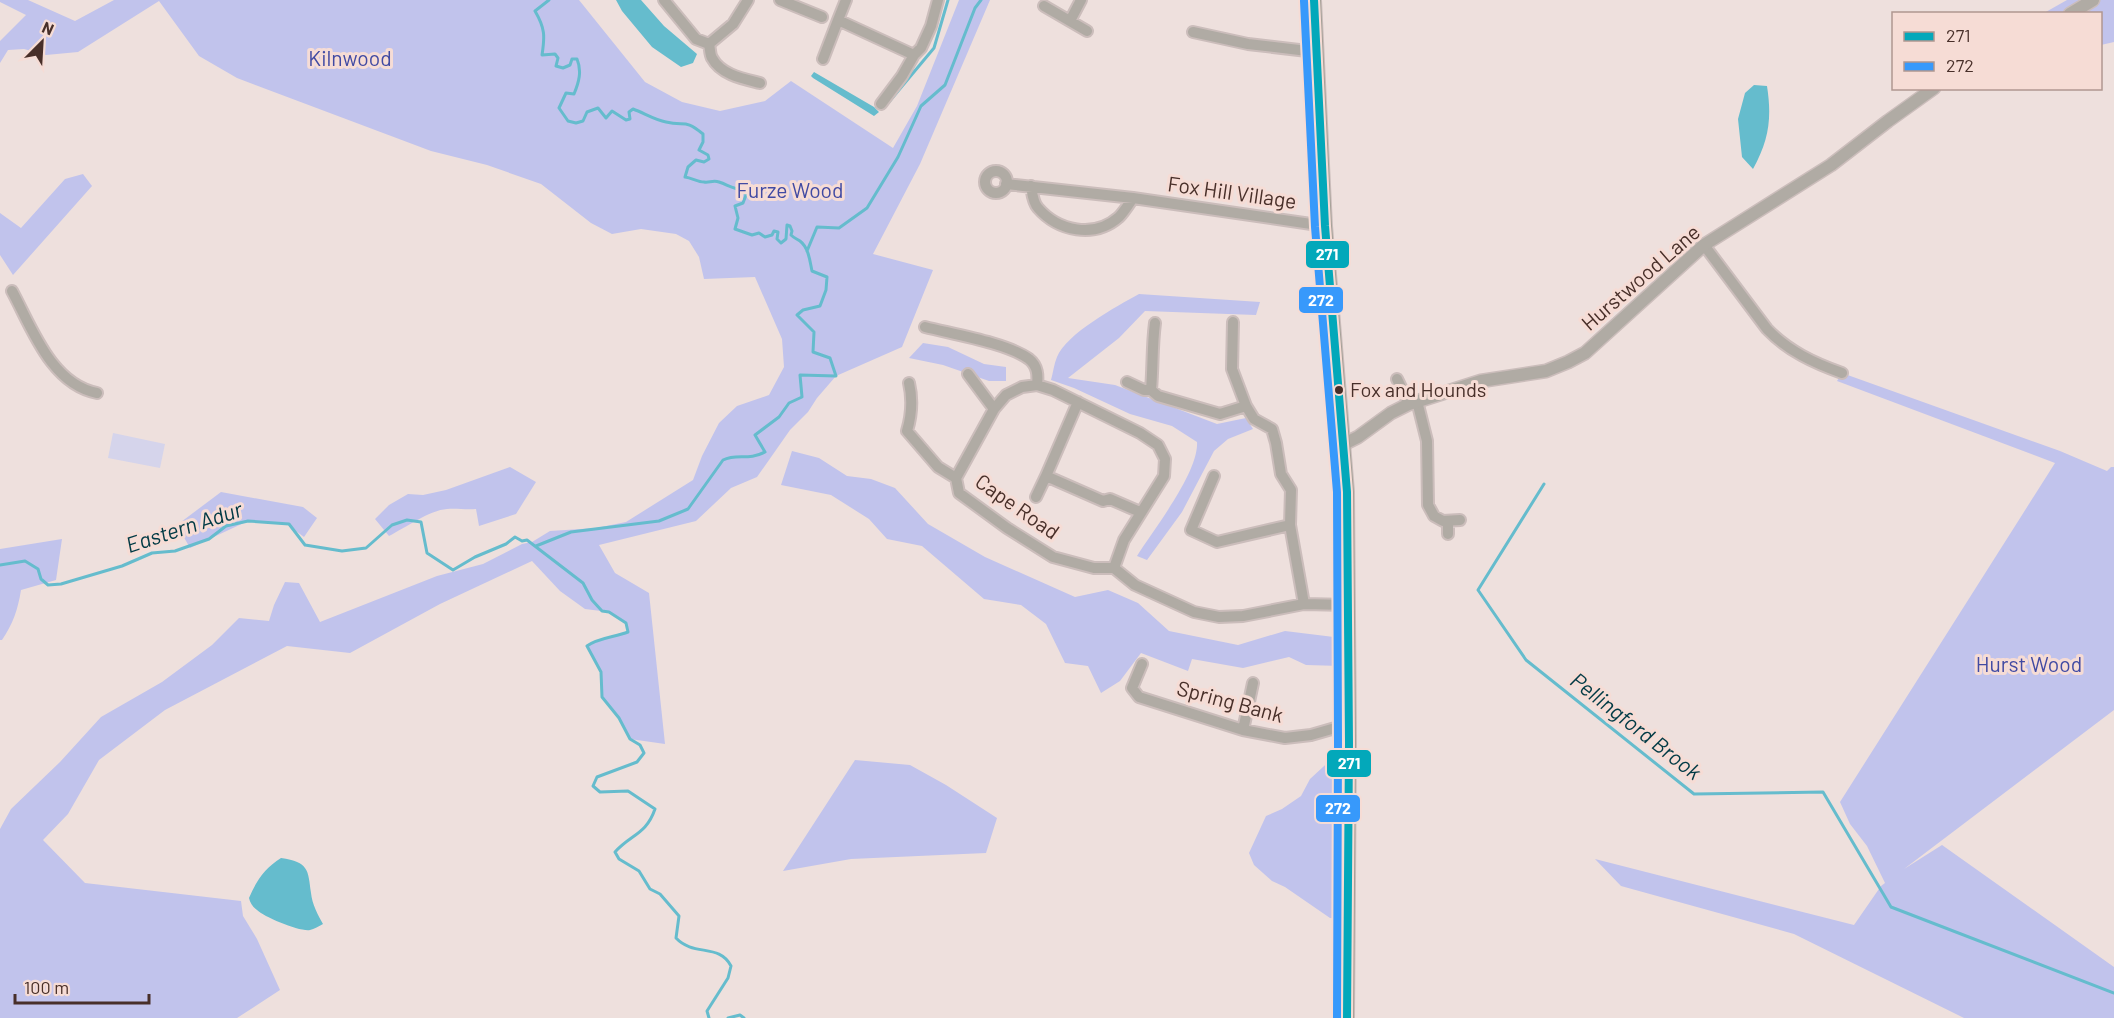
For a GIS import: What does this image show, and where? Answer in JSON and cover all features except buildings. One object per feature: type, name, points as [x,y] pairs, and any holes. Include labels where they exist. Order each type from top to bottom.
[{"type":"main road","points":[[1314,0],[1325,226],[1347,492],[1349,724],[1347,1018]]},
{"type":"street","points":[[664,0],[696,39],[710,44]]},
{"type":"street","points":[[710,44],[733,24],[748,0]]},
{"type":"street","points":[[780,0],[822,17]]},
{"type":"street","points":[[823,59],[846,0]]},
{"type":"street","points":[[881,104],[921,48],[931,26],[938,0]]},
{"type":"street","points":[[1070,21],[1081,0]]},
{"type":"street","points":[[2073,12],[2093,0]]},
{"type":"street","points":[[1044,6],[1087,31]]},
{"type":"street","points":[[838,20],[914,55]]},
{"type":"street","points":[[1193,32],[1248,44],[1316,52]]},
{"type":"street","points":[[710,44],[712,58],[725,71],[744,80],[760,83]]},
{"type":"street","name":"Hurstwood Lane","points":[[1344,444],[1358,437],[1391,413],[1413,403],[1481,381],[1546,371],[1585,353],[1704,245],[1832,165],[1931,90]]},
{"type":"street","name":"Fox Hill Village","points":[[1006,184],[1133,198],[1325,226]]},
{"type":"street","points":[[1030,186],[1036,207],[1057,224],[1075,230],[1094,230],[1119,218],[1133,198]]},
{"type":"street","points":[[1704,245],[1767,329],[1778,340],[1793,351],[1842,373]]},
{"type":"street","points":[[12,291],[55,367],[78,387],[97,393]]},
{"type":"street","points":[[1233,322],[1232,369],[1246,406],[1254,419],[1272,429],[1281,474],[1291,490],[1290,525],[1304,604]]},
{"type":"street","points":[[1151,390],[1153,373],[1151,354],[1155,323]]},
{"type":"street","points":[[925,327],[987,343],[1031,360],[1038,373],[1037,385]]},
{"type":"street","points":[[968,374],[994,409]]},
{"type":"street","points":[[1397,379],[1413,403],[1427,441],[1428,505],[1434,516],[1443,521],[1460,520]]},
{"type":"street","points":[[1127,382],[1144,390],[1151,390],[1158,396],[1220,414],[1246,406]]},
{"type":"street","name":"Cape Road","points":[[909,383],[912,414],[907,431],[938,467],[956,478],[959,493],[1007,528],[1053,557],[1094,568],[1114,568]]},
{"type":"street","points":[[956,478],[994,409],[1006,395],[1022,387],[1037,385],[1053,390],[1140,433],[1158,445],[1165,459],[1164,476],[1124,540],[1114,568],[1135,585],[1194,612],[1220,617],[1243,616],[1304,604],[1348,605]]},
{"type":"street","points":[[1036,498],[1078,402]]},
{"type":"street","points":[[1046,476],[1103,501],[1110,499],[1140,512]]},
{"type":"street","points":[[1214,476],[1191,530],[1216,542],[1290,525]]},
{"type":"street","points":[[1448,521],[1448,534]]},
{"type":"street","name":"Spring Bank","points":[[1142,664],[1132,688],[1139,697],[1243,730],[1285,738],[1311,735],[1349,724]]},
{"type":"street","points":[[1243,730],[1253,683]]},
{"type":"shaded area","points":[[616,0],[641,0],[664,26],[697,54],[693,63],[681,67],[652,47],[622,11]]},
{"type":"shaded area","points":[[814,72],[879,112],[874,116],[813,78],[811,76]]},
{"type":"shaded area","points":[[1754,85],[1767,86],[1769,119],[1763,148],[1753,169],[1742,157],[1738,119],[1745,93]]},
{"type":"shaded area","points":[[113,433],[165,444],[160,468],[108,458]]},
{"type":"shaded area","points":[[281,858],[297,862],[305,868],[313,901],[323,924],[310,930],[298,929],[267,916],[252,905],[249,898],[258,881],[270,866]]},
{"type":"green space","points":[[0,0],[28,0],[75,21],[114,0],[579,0],[645,82],[682,102],[720,111],[765,101],[791,81],[893,148],[917,106],[959,0],[990,0],[920,164],[873,254],[933,270],[902,347],[836,376],[808,412],[790,430],[757,477],[731,488],[696,521],[599,545],[615,573],[649,593],[665,744],[630,739],[619,718],[602,697],[600,672],[587,646],[601,639],[628,632],[626,623],[609,612],[585,609],[560,591],[532,561],[440,604],[350,653],[287,646],[165,710],[99,760],[68,814],[43,840],[85,883],[241,901],[243,916],[257,939],[280,990],[237,1018],[0,1018],[0,829],[11,809],[60,762],[101,717],[162,682],[212,645],[239,618],[269,621],[285,582],[299,583],[320,622],[437,576],[483,564],[522,544],[532,542],[550,531],[596,528],[626,522],[693,480],[719,423],[737,406],[769,395],[784,367],[782,339],[755,277],[704,279],[699,257],[689,241],[676,234],[641,229],[612,234],[591,223],[541,184],[487,165],[431,151],[237,78],[199,56],[159,1],[78,52],[46,55],[24,49],[8,50],[0,63],[0,41],[26,15]]},
{"type":"green space","points":[[2067,0],[2114,0],[2114,42],[2102,45],[2102,12],[2046,12]]},
{"type":"green space","points":[[83,174],[92,186],[13,275],[0,255],[0,213],[21,228],[65,179]]},
{"type":"green space","points":[[1139,294],[1260,302],[1256,315],[1145,311],[1119,338],[1068,378],[1115,385],[1217,424],[1246,418],[1253,429],[1228,439],[1214,451],[1182,512],[1147,560],[1137,556],[1164,516],[1191,469],[1197,442],[1172,426],[1130,414],[1051,380],[1057,357],[1071,339],[1093,321]]},
{"type":"green space","points":[[923,343],[948,347],[984,364],[1006,367],[1006,381],[989,381],[943,365],[909,358]]},
{"type":"green space","name":"Hurst Wood","points":[[1842,373],[2060,451],[2107,471],[2114,467],[2114,710],[1904,869],[1942,845],[2114,967],[2114,1018],[1964,1018],[1794,934],[1621,886],[1595,859],[1854,925],[1885,883],[1867,846],[1850,824],[1840,802],[2055,463],[1837,381]]},
{"type":"green space","points":[[792,451],[819,458],[847,476],[871,479],[895,488],[928,524],[985,557],[1075,597],[1108,590],[1138,603],[1169,631],[1238,645],[1285,631],[1342,638],[1341,666],[1306,665],[1289,657],[1243,668],[1192,659],[1188,671],[1141,653],[1120,681],[1101,693],[1088,666],[1065,663],[1046,624],[1021,605],[984,599],[922,546],[887,539],[869,519],[831,495],[781,485]]},
{"type":"green space","points":[[510,467],[536,482],[516,514],[479,526],[476,509],[440,510],[389,536],[375,519],[389,505],[408,494],[423,495],[446,490]]},
{"type":"green space","points":[[221,492],[303,507],[317,518],[304,537],[288,525],[248,521],[190,548],[177,525]]},
{"type":"green space","points":[[62,539],[56,580],[21,590],[12,622],[0,640],[0,549]]},
{"type":"green space","points":[[1349,743],[1348,919],[1330,918],[1285,887],[1272,881],[1254,865],[1249,853],[1266,816],[1282,809],[1301,796],[1310,779]]},
{"type":"green space","points":[[855,760],[910,765],[997,818],[986,853],[851,859],[783,871]]},
{"type":"waterway","points":[[536,546],[571,532],[659,521],[688,509],[723,460],[759,455],[765,452],[755,435],[779,417],[789,403],[802,397],[800,375],[836,376],[830,358],[813,352],[814,332],[797,315],[803,310],[820,306],[826,290],[827,277],[812,271],[809,255],[800,241],[791,235],[790,226],[787,225],[786,239],[781,243],[777,239],[778,232],[774,231],[772,235],[765,237],[759,233],[752,235],[735,229],[738,218],[735,206],[743,203],[746,195],[743,190],[717,181],[702,182],[685,177],[688,167],[696,160],[704,162],[709,159],[708,155],[699,150],[703,142],[703,134],[688,124],[662,121],[633,109],[629,112],[630,119],[626,120],[612,111],[606,118],[598,108],[587,112],[583,121],[576,123],[568,121],[559,108],[566,93],[574,94],[580,72],[577,59],[572,59],[570,65],[563,68],[556,66],[558,58],[555,54],[542,55],[543,32],[535,11],[549,0]]},
{"type":"waterway","points":[[888,103],[934,48],[948,0]]},
{"type":"waterway","points":[[807,251],[817,227],[839,228],[867,208],[898,157],[921,106],[945,85],[975,8],[981,0]]},
{"type":"waterway","name":"Pellingford Brook","points":[[1544,484],[1478,590],[1526,660],[1694,794],[1823,792],[1891,907],[2114,993]]},
{"type":"waterway","name":"Eastern Adur","points":[[0,565],[25,561],[38,569],[41,579],[48,585],[61,584],[122,566],[152,553],[175,551],[209,539],[226,526],[248,521],[289,524],[305,545],[342,551],[366,548],[392,525],[407,520],[421,522],[427,553],[453,570],[475,557],[506,544],[515,537],[522,541],[527,540],[583,583],[592,600],[602,611],[609,612],[626,623],[628,632],[601,639],[587,646],[601,672],[602,697],[619,718],[630,739],[640,745],[644,753],[637,762],[597,777],[593,786],[600,792],[628,791],[655,809],[643,829],[615,852],[619,859],[639,871],[650,889],[660,894],[679,916],[676,938],[690,947],[720,955],[731,966],[728,978],[707,1011],[709,1018]]},
{"type":"waterway","name":"Eastern Adur","points":[[728,1018],[740,1015],[744,1018]]},
{"type":"transit line","name":"271","points":[[1314,0],[1325,226],[1347,492],[1349,743],[1347,1018]]},
{"type":"transit line","name":"272","points":[[1304,1],[1315,227],[1337,492],[1337,1018]]},
{"type":"place","name":"Fox and Hounds","points":[[1339,390]]},
{"type":"park label","name":"Kilnwood","points":[[350,59]]},
{"type":"park label","name":"Furze Wood","points":[[790,191]]}]
